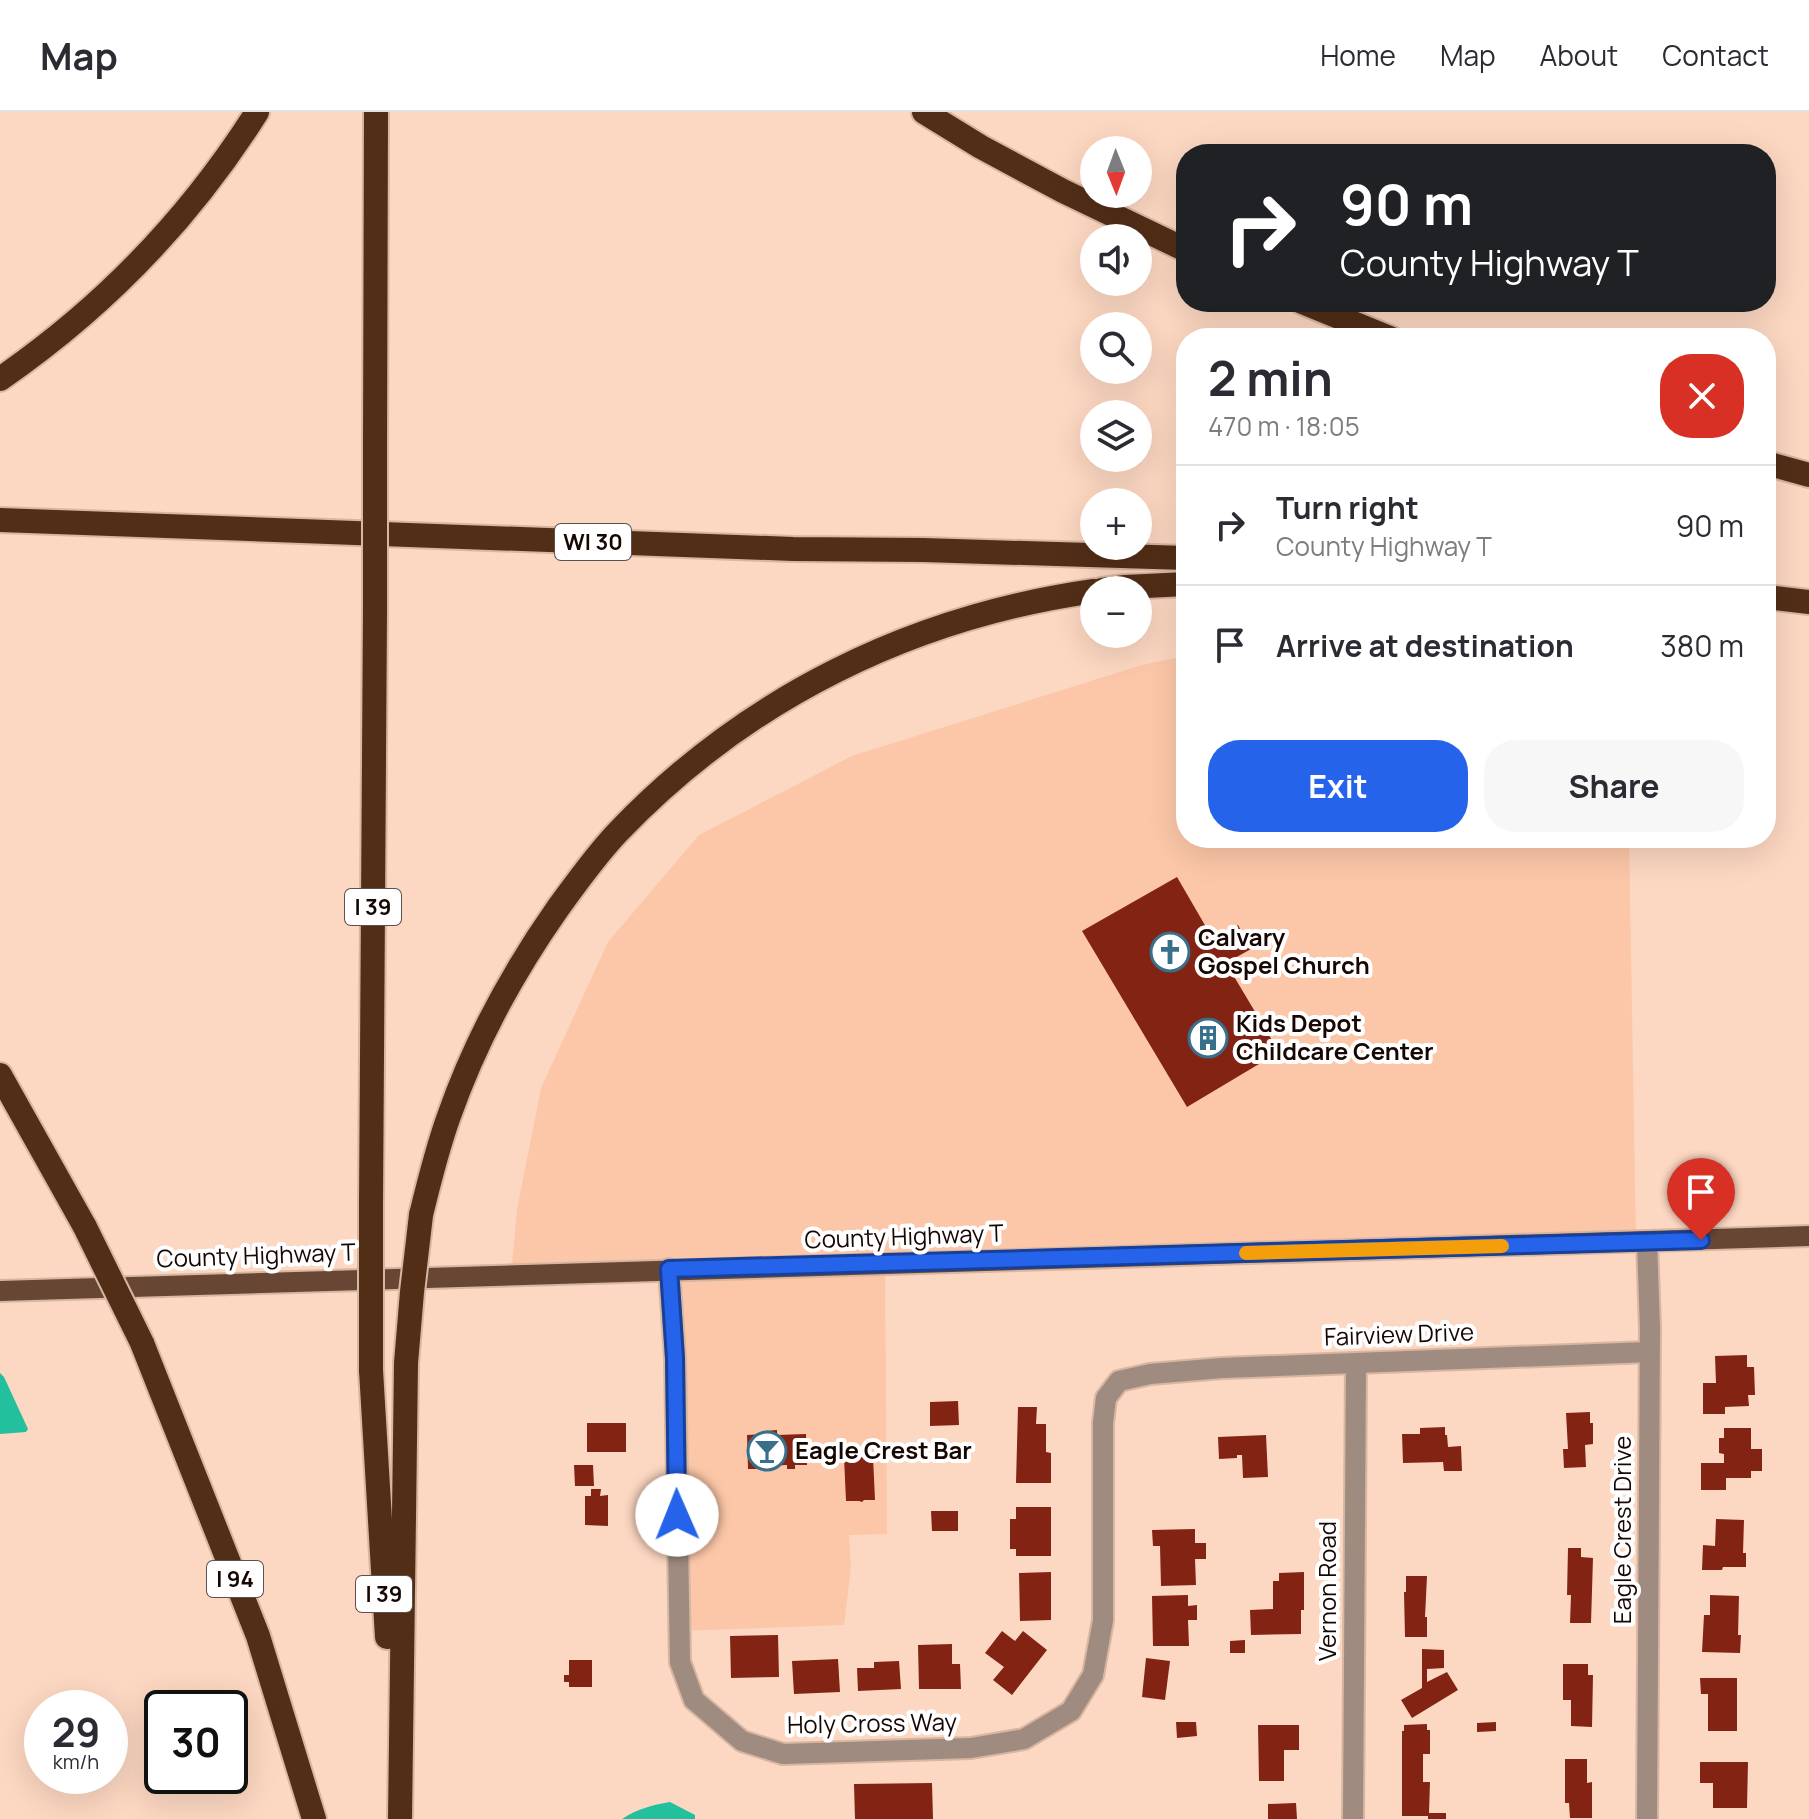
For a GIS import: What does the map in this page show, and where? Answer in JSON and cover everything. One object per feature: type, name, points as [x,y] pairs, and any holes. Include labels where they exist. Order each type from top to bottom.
[{"type":"highway","points":[[0,379],[92,308],[135,268],[214,174],[257,112]]},
{"type":"highway","name":"I 39","points":[[376,112],[371,1370],[399,1819]]},
{"type":"highway","points":[[924,112],[1063,191],[1176,245]]},
{"type":"highway","points":[[1326,312],[1366,328]]},
{"type":"highway","points":[[1776,466],[1809,475]]},
{"type":"highway","name":"WI 30","points":[[0,520],[793,549],[1176,558]]},
{"type":"highway","points":[[1152,586],[1176,584]]},
{"type":"highway","points":[[399,1819],[406,1363],[421,1215],[449,1116],[473,1057],[505,992],[541,931],[617,833],[693,763],[746,723],[852,662],[901,640],[1006,607],[1080,594]]},
{"type":"highway","points":[[1776,600],[1809,602]]},
{"type":"highway","name":"I 94","points":[[0,1075],[85,1227],[142,1343],[258,1636],[314,1819]]},
{"type":"main road","name":"County Highway T","points":[[0,1291],[1809,1236]]},
{"type":"street","name":"Eagle Crest Drive","points":[[1647,1241],[1647,1819]]},
{"type":"street","name":"Holy Cross Way","points":[[669,1269],[675,1358],[680,1662],[694,1700],[742,1741],[783,1754],[971,1748],[1024,1739],[1071,1711],[1093,1675],[1103,1620],[1103,1423],[1106,1398],[1119,1381],[1150,1374]]},
{"type":"street","name":"Fairview Drive","points":[[1150,1374],[1222,1368],[1649,1352]]},
{"type":"street","name":"Vernon Road","points":[[1353,1819],[1356,1363]]},
{"type":"shaded area","points":[[1176,658],[1176,848],[1629,848],[1636,1242],[885,1263],[887,1534],[849,1535],[851,1567],[844,1625],[679,1631],[669,1270],[511,1274],[517,1210],[541,1088],[608,942],[699,835],[852,756],[1142,665]]},
{"type":"water","points":[[0,1373],[28,1429],[26,1432],[0,1434]]},
{"type":"water","points":[[670,1802],[695,1815],[695,1819],[622,1819],[645,1808]]},
{"type":"building","points":[[1177,877],[1213,939],[1238,925],[1251,949],[1226,963],[1279,1052],[1187,1107],[1082,931]]},
{"type":"building","points":[[1747,1355],[1747,1367],[1754,1367],[1755,1395],[1748,1395],[1749,1406],[1725,1407],[1725,1414],[1703,1414],[1703,1383],[1716,1383],[1715,1356]]},
{"type":"building","points":[[958,1401],[959,1425],[930,1426],[930,1402]]},
{"type":"building","points":[[1018,1407],[1037,1407],[1036,1424],[1046,1424],[1046,1452],[1051,1453],[1051,1483],[1016,1483]]},
{"type":"building","points":[[1590,1412],[1593,1444],[1585,1445],[1586,1467],[1564,1468],[1563,1449],[1568,1449],[1566,1413]]},
{"type":"building","points":[[587,1423],[626,1423],[626,1452],[587,1452]]},
{"type":"building","points":[[1445,1427],[1448,1447],[1461,1446],[1462,1471],[1444,1471],[1443,1462],[1403,1463],[1402,1434],[1420,1434],[1420,1428]]},
{"type":"building","points":[[1724,1428],[1751,1428],[1751,1449],[1762,1449],[1762,1471],[1751,1471],[1751,1478],[1726,1478],[1726,1490],[1701,1490],[1701,1463],[1724,1463],[1724,1454],[1719,1453],[1719,1438],[1724,1438]]},
{"type":"building","points":[[777,1430],[777,1435],[806,1434],[807,1465],[795,1465],[795,1469],[787,1469],[787,1465],[748,1469],[747,1435]]},
{"type":"building","points":[[1266,1435],[1268,1477],[1243,1478],[1242,1455],[1219,1459],[1218,1437]]},
{"type":"building","points":[[844,1457],[873,1457],[875,1500],[846,1501]]},
{"type":"building","points":[[574,1465],[593,1465],[594,1486],[575,1486]]},
{"type":"building","points":[[591,1489],[601,1489],[600,1496],[608,1495],[608,1526],[585,1525],[585,1496],[591,1496]]},
{"type":"building","points":[[1016,1507],[1051,1507],[1051,1556],[1016,1556],[1016,1549],[1010,1549],[1010,1519],[1016,1519]]},
{"type":"building","points":[[931,1511],[958,1511],[958,1531],[932,1531]]},
{"type":"building","points":[[1716,1519],[1744,1520],[1743,1553],[1746,1553],[1746,1567],[1702,1570],[1703,1545],[1715,1546]]},
{"type":"building","points":[[1195,1529],[1195,1543],[1206,1543],[1206,1559],[1195,1559],[1196,1585],[1161,1586],[1160,1546],[1153,1546],[1152,1530]]},
{"type":"building","points":[[1568,1548],[1581,1548],[1581,1557],[1593,1558],[1591,1623],[1570,1623]]},
{"type":"building","points":[[1051,1572],[1051,1620],[1020,1621],[1019,1573]]},
{"type":"building","points":[[1304,1572],[1301,1634],[1251,1635],[1250,1610],[1273,1609],[1273,1581],[1279,1581],[1279,1573]]},
{"type":"building","points":[[1406,1576],[1427,1576],[1427,1637],[1405,1637]]},
{"type":"building","points":[[1188,1595],[1188,1606],[1197,1605],[1197,1620],[1188,1620],[1189,1646],[1153,1646],[1152,1596]]},
{"type":"building","points":[[1710,1595],[1739,1596],[1740,1653],[1702,1652],[1704,1615],[1710,1615]]},
{"type":"building","points":[[1002,1631],[1015,1641],[1023,1631],[1047,1650],[1012,1695],[993,1680],[1004,1667],[985,1653]]},
{"type":"building","points":[[778,1635],[779,1677],[731,1678],[730,1636]]},
{"type":"building","points":[[1245,1640],[1245,1653],[1230,1653],[1230,1641]]},
{"type":"building","points":[[952,1644],[952,1664],[960,1664],[961,1689],[919,1689],[918,1645]]},
{"type":"building","points":[[1422,1649],[1444,1650],[1444,1668],[1427,1669],[1427,1682],[1447,1672],[1458,1690],[1412,1718],[1401,1700],[1422,1688]]},
{"type":"building","points":[[1146,1658],[1170,1661],[1165,1700],[1142,1697]]},
{"type":"building","points":[[838,1659],[840,1692],[794,1694],[792,1661]]},
{"type":"building","points":[[569,1660],[592,1660],[592,1687],[569,1687],[569,1682],[564,1682],[564,1675],[569,1675]]},
{"type":"building","points":[[899,1661],[901,1689],[858,1691],[857,1668],[874,1668],[874,1662]]},
{"type":"building","points":[[1563,1664],[1588,1664],[1588,1675],[1593,1675],[1592,1727],[1571,1726],[1571,1700],[1563,1700]]},
{"type":"building","points":[[1700,1678],[1737,1678],[1737,1731],[1708,1731],[1708,1694],[1701,1694]]},
{"type":"building","points":[[1176,1722],[1196,1722],[1197,1736],[1177,1738]]},
{"type":"building","points":[[1496,1722],[1496,1731],[1477,1732],[1477,1723]]},
{"type":"building","points":[[1427,1724],[1430,1754],[1423,1754],[1423,1782],[1430,1782],[1429,1813],[1446,1813],[1446,1819],[1402,1816],[1402,1731],[1404,1725]]},
{"type":"building","points":[[1258,1725],[1299,1725],[1299,1750],[1284,1750],[1284,1781],[1259,1781]]},
{"type":"building","points":[[1565,1759],[1587,1759],[1587,1783],[1592,1782],[1592,1818],[1570,1818],[1569,1803],[1565,1803]]},
{"type":"building","points":[[1700,1762],[1748,1762],[1747,1808],[1713,1808],[1713,1783],[1700,1783]]},
{"type":"building","points":[[932,1783],[933,1819],[855,1819],[854,1784]]},
{"type":"building","points":[[1296,1803],[1297,1819],[1268,1819],[1268,1804]]},
{"type":"slow traffic","points":[[1246,1253],[1502,1246]]},
{"type":"place","name":"Calvary Gospel Church","points":[[1170,952]]},
{"type":"place","name":"Kids Depot Childcare Center","points":[[1208,1038]]},
{"type":"place","name":"Eagle Crest Bar","points":[[767,1451]]},
{"type":"route","points":[[677,1515],[675,1358],[669,1269],[1701,1240]]}]
